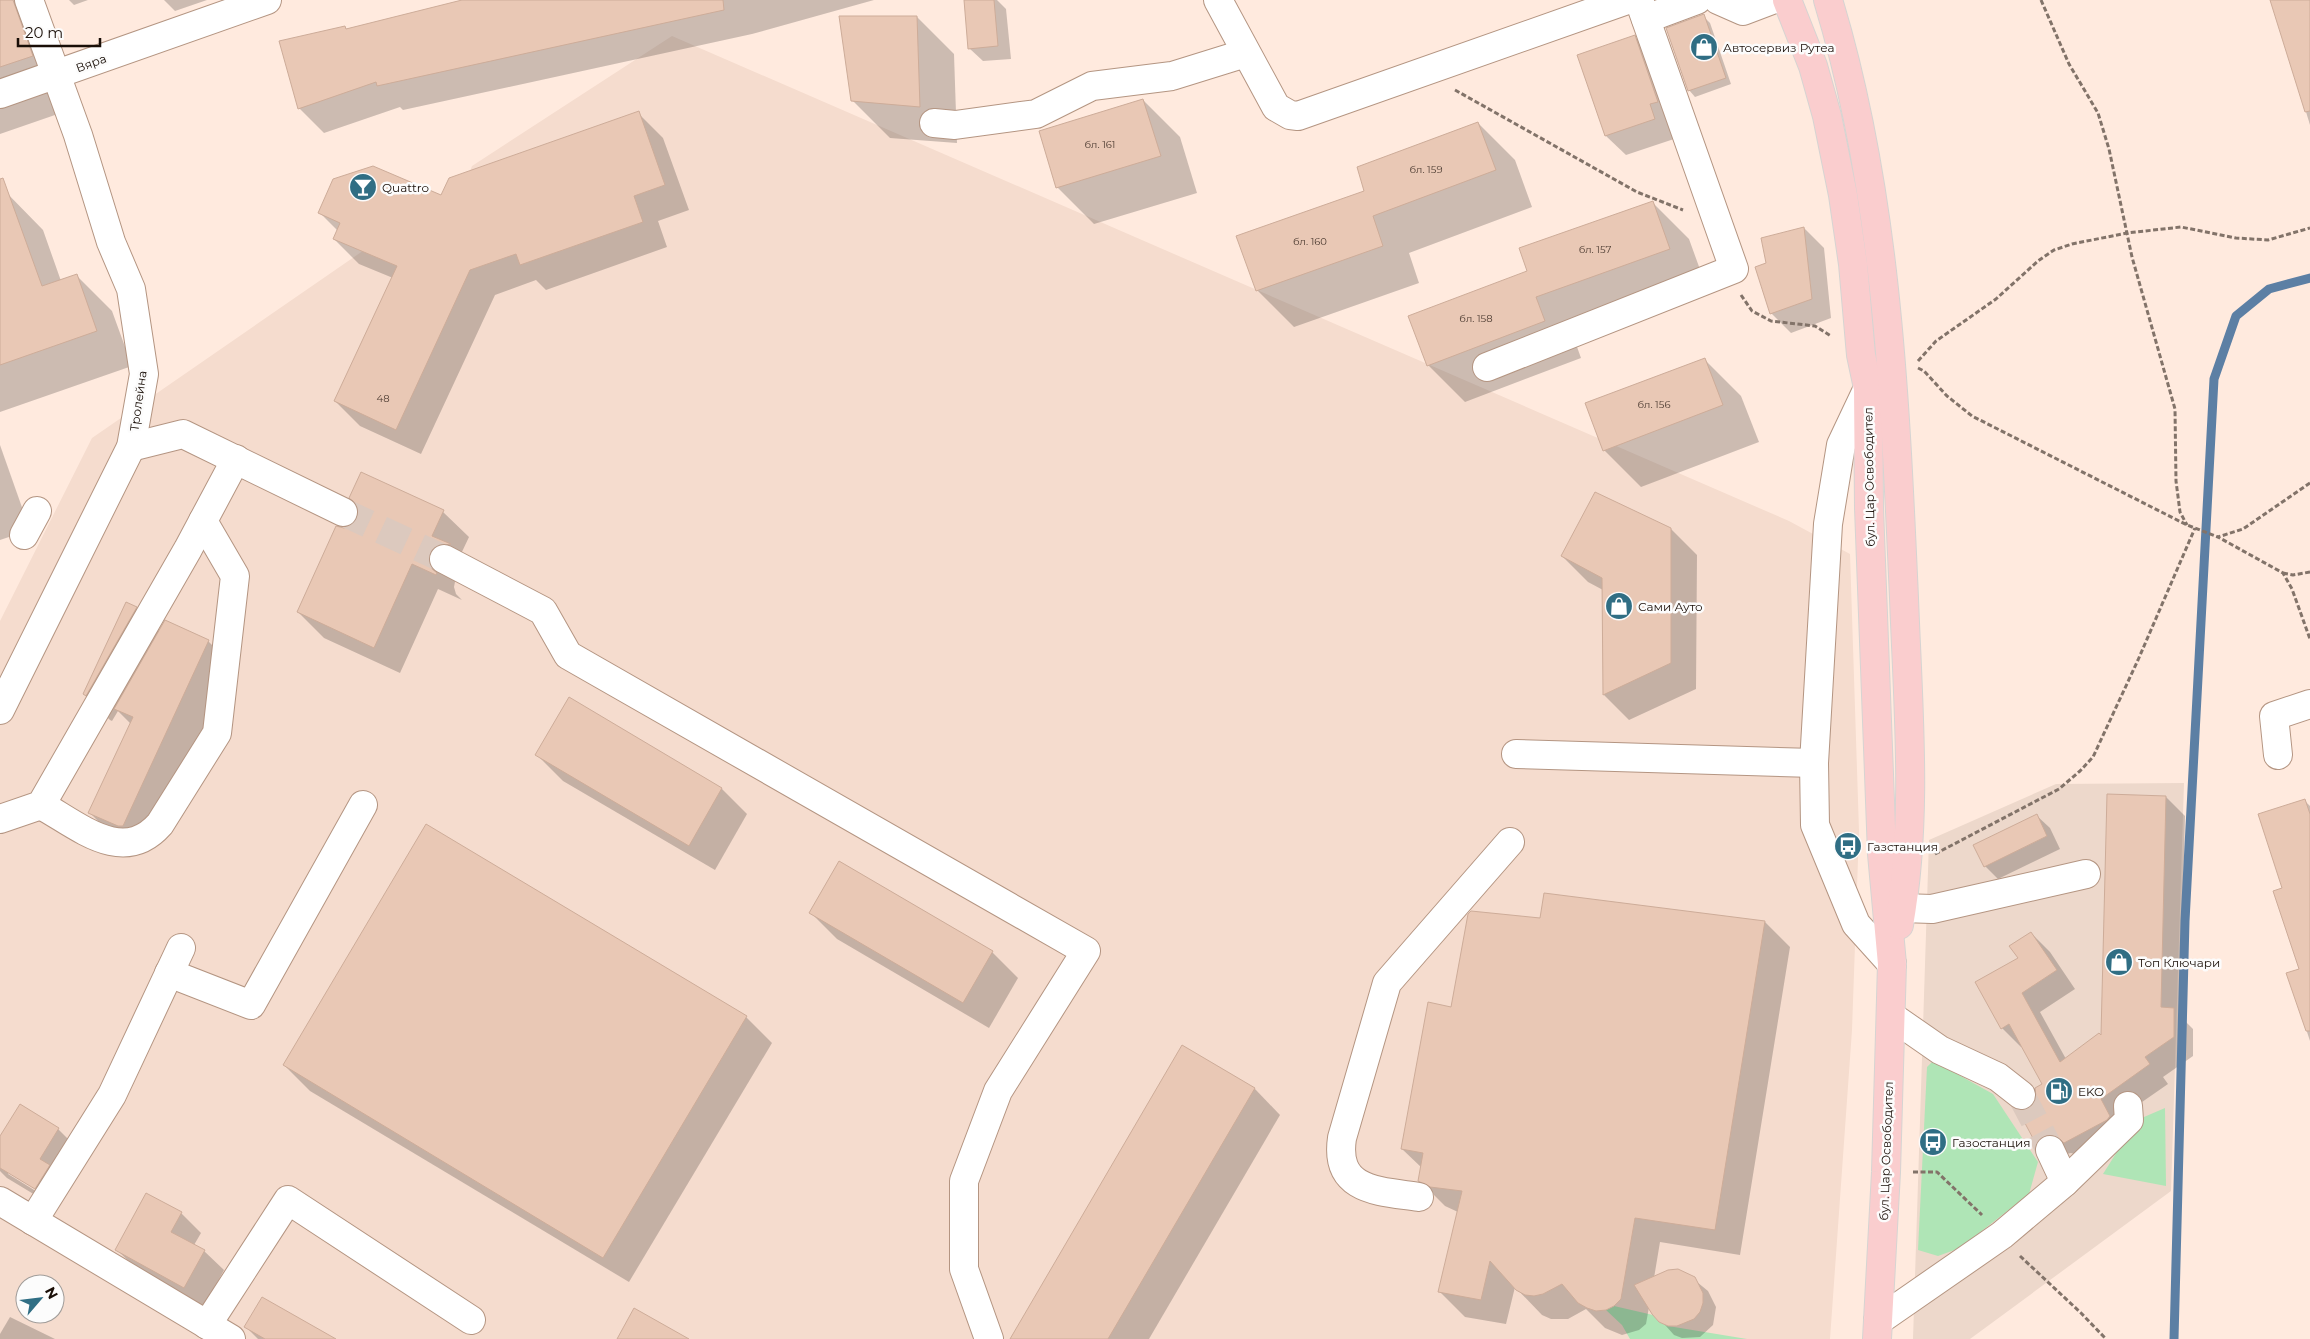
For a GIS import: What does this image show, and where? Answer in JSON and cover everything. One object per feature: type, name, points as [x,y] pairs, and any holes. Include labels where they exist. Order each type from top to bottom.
[{"type":"main road","name":"бул. Цар Освободител","points":[[1787,0],[1813,66],[1827,116],[1843,195],[1852,256],[1861,355],[1868,388],[1869,508],[1880,825],[1892,964],[1886,1172],[1878,1330]]},
{"type":"main road","name":"бул. Цар Освободител","points":[[1828,0],[1844,54],[1863,143],[1880,249],[1892,353],[1911,770],[1906,870],[1902,908],[1892,964]]},
{"type":"street","name":"Тролейна","points":[[0,710],[131,447],[144,374],[131,289],[111,242],[78,135],[29,0]]},
{"type":"street","name":"Вяра","points":[[0,94],[56,76],[267,0]]},
{"type":"street","points":[[1218,0],[1276,107],[1290,115],[1306,114],[1627,0]]},
{"type":"street","points":[[1487,366],[1734,269],[1642,10],[1697,0]]},
{"type":"street","points":[[1718,0],[1743,11],[1772,0]]},
{"type":"street","points":[[934,123],[955,124],[1036,114],[1092,86],[1172,76],[1246,53]]},
{"type":"street","points":[[1868,388],[1841,445],[1828,524],[1814,763],[1815,825],[1856,924],[1892,964]]},
{"type":"street","points":[[131,447],[183,434],[343,512]]},
{"type":"street","points":[[0,819],[41,805],[236,460]]},
{"type":"street","points":[[24,535],[37,511]]},
{"type":"street","points":[[41,805],[101,839],[127,844],[140,841],[151,834],[160,824],[217,733],[235,576],[203,521]]},
{"type":"street","points":[[444,559],[543,611],[568,656],[1086,951],[998,1091],[964,1181],[964,1269],[989,1339]]},
{"type":"street","points":[[2278,755],[2274,716],[2310,704]]},
{"type":"street","points":[[1516,754],[1814,763]]},
{"type":"street","points":[[169,973],[251,1005],[362,805]]},
{"type":"street","points":[[1419,1197],[1371,1189],[1358,1184],[1349,1176],[1343,1164],[1340,1151],[1342,1138],[1387,983],[1510,842]]},
{"type":"street","points":[[1902,908],[1932,909],[2086,874]]},
{"type":"street","points":[[33,1221],[112,1095],[181,948]]},
{"type":"street","points":[[1891,1016],[1940,1050],[1998,1077],[2021,1095]]},
{"type":"street","points":[[1878,1330],[2002,1235],[2065,1182],[2129,1120],[2128,1106]]},
{"type":"street","points":[[2050,1150],[2065,1182]]},
{"type":"street","points":[[207,1324],[288,1200],[471,1320]]},
{"type":"street","points":[[0,1201],[231,1339]]},
{"type":"path","points":[[2041,0],[2069,64],[2098,113],[2109,149],[2132,257],[2175,409],[2176,481],[2180,512],[2187,525]]},
{"type":"path","points":[[1424,72],[1536,137],[1637,192],[1680,208],[1720,229]]},
{"type":"path","points":[[2310,228],[2268,240],[2236,238],[2181,227],[2092,238],[2054,250],[2038,261],[1996,299],[1936,341],[1914,366],[1924,371],[1947,396],[1972,416],[2187,525],[2218,537],[2282,573],[2293,576],[2310,572]]},
{"type":"path","points":[[1734,269],[1741,294],[1752,311],[1771,321],[1815,326],[1861,355]]},
{"type":"path","points":[[2218,537],[2243,529],[2310,484]]},
{"type":"path","points":[[1906,870],[2059,789],[2080,771],[2092,757],[2130,678],[2196,529]]},
{"type":"path","points":[[2282,573],[2292,588],[2310,639]]},
{"type":"shaded area","points":[[672,36],[1789,521],[1850,554],[1859,831],[1852,1030],[1830,1339],[0,1339],[0,621],[92,438],[467,179],[472,166]]},
{"type":"shaded area","points":[[2184,783],[2171,1191],[1970,1339],[1913,1339],[1929,840],[2056,784]]},
{"type":"green space","points":[[1932,1062],[1993,1094],[2038,1162],[2029,1194],[1960,1248],[1938,1256],[1918,1250],[1927,1067]]},
{"type":"green space","points":[[2165,1108],[2166,1186],[2103,1174],[2137,1120]]},
{"type":"green space","points":[[1614,1306],[1653,1315],[1659,1322],[1668,1326],[1747,1339],[1630,1339],[1622,1325],[1606,1310]]},
{"type":"building","points":[[0,0],[13,0],[33,56],[0,67]]},
{"type":"building","points":[[462,0],[723,0],[724,10],[377,86],[376,82],[298,109],[279,41],[345,26],[346,29]]},
{"type":"building","points":[[964,0],[994,0],[998,46],[968,49]]},
{"type":"building","points":[[2270,0],[2310,0],[2310,111],[2305,112]]},
{"type":"building","points":[[1704,14],[1726,78],[1688,91],[1666,28]]},
{"type":"building","points":[[839,16],[917,16],[920,107],[851,101]]},
{"type":"building","points":[[1635,35],[1658,102],[1650,104],[1655,119],[1605,136],[1577,55]]},
{"type":"building","points":[[1143,99],[1161,156],[1056,188],[1039,131]]},
{"type":"building","points":[[639,111],[665,185],[634,196],[643,222],[520,265],[516,254],[470,270],[396,430],[334,401],[397,266],[333,239],[340,223],[318,213],[333,179],[373,166],[441,195],[449,178]]},
{"type":"building","points":[[1478,122],[1496,170],[1373,216],[1383,246],[1256,291],[1236,236],[1364,191],[1357,167]]},
{"type":"building","points":[[3,178],[42,286],[77,274],[97,331],[0,365],[0,179]]},
{"type":"building","points":[[1653,201],[1670,249],[1536,297],[1545,321],[1427,366],[1408,316],[1527,271],[1519,248]]},
{"type":"building","points":[[1804,227],[1812,299],[1770,314],[1755,267],[1766,263],[1761,238]]},
{"type":"building","points":[[1705,358],[1723,405],[1603,451],[1585,403]]},
{"type":"building","points":[[361,472],[444,510],[432,536],[451,544],[436,546],[430,552],[428,560],[431,568],[437,573],[436,575],[412,564],[374,648],[297,612],[336,526],[344,528],[351,525],[357,518],[359,511],[356,504],[349,498]]},
{"type":"building","points":[[1595,492],[1671,528],[1671,663],[1603,695],[1602,578],[1561,556]]},
{"type":"building","points":[[126,602],[137,607],[86,696],[83,694]]},
{"type":"building","points":[[165,620],[209,640],[123,826],[118,826],[88,813],[133,717],[114,709]]},
{"type":"building","points":[[569,697],[722,788],[689,846],[535,755]]},
{"type":"building","points":[[2107,794],[2166,796],[2161,1007],[2174,1008],[2174,1037],[2145,1057],[2150,1064],[2101,1099],[2110,1116],[2107,1120],[2064,1143],[2058,1137],[2051,1134],[2043,1136],[2036,1144],[2018,1110],[2026,1110],[2033,1105],[2036,1097],[2035,1088],[2042,1084],[2009,1024],[2001,1029],[1975,982],[2018,958],[2009,946],[2031,932],[2057,970],[2022,993],[2060,1062],[2099,1033],[2101,1035]]},
{"type":"building","points":[[2305,799],[2310,814],[2310,1031],[2306,1031],[2286,973],[2299,969],[2273,891],[2282,888],[2258,814]]},
{"type":"building","points":[[2037,814],[2047,836],[1984,867],[1973,845]]},
{"type":"building","points":[[426,824],[747,1016],[603,1258],[283,1065]]},
{"type":"building","points":[[839,861],[993,951],[963,1003],[809,913]]},
{"type":"building","points":[[1544,893],[1765,921],[1715,1230],[1635,1218],[1621,1299],[1614,1306],[1606,1310],[1596,1311],[1578,1303],[1562,1284],[1543,1294],[1525,1295],[1516,1290],[1490,1261],[1481,1300],[1438,1292],[1462,1191],[1430,1187],[1418,1181],[1423,1153],[1401,1149],[1428,1002],[1451,1007],[1468,914],[1471,911],[1540,918]]},
{"type":"building","points":[[1182,1045],[1255,1088],[1108,1339],[1010,1339]]},
{"type":"building","points":[[20,1104],[59,1128],[40,1159],[50,1165],[35,1189],[0,1168],[0,1136]]},
{"type":"building","points":[[146,1193],[182,1212],[171,1232],[205,1250],[184,1288],[115,1250]]},
{"type":"building","points":[[1678,1269],[1695,1277],[1703,1293],[1703,1303],[1700,1312],[1694,1319],[1677,1326],[1668,1326],[1659,1322],[1652,1314],[1634,1285],[1668,1270]]},
{"type":"building","points":[[262,1297],[336,1339],[265,1339],[244,1327]]},
{"type":"building","points":[[634,1308],[689,1339],[617,1339]]},
{"type":"waterway","points":[[2174,1339],[2185,921],[2214,379],[2236,316],[2269,289],[2310,278]]},
{"type":"tunnel","points":[[343,512],[444,559]]},
{"type":"tunnel","points":[[2021,1095],[2050,1150]]},
{"type":"place","name":"Автосервиз Рутеа","points":[[1704,47]]},
{"type":"place","name":"Quattro","points":[[363,187]]},
{"type":"place","name":"Сами Ауто","points":[[1619,606]]},
{"type":"place","name":"Газстанция","points":[[1848,846]]},
{"type":"place","name":"Топ Ключари","points":[[2119,962]]},
{"type":"place","name":"EKO","points":[[2059,1091]]},
{"type":"place","name":"Газoстанция","points":[[1933,1142]]}]
